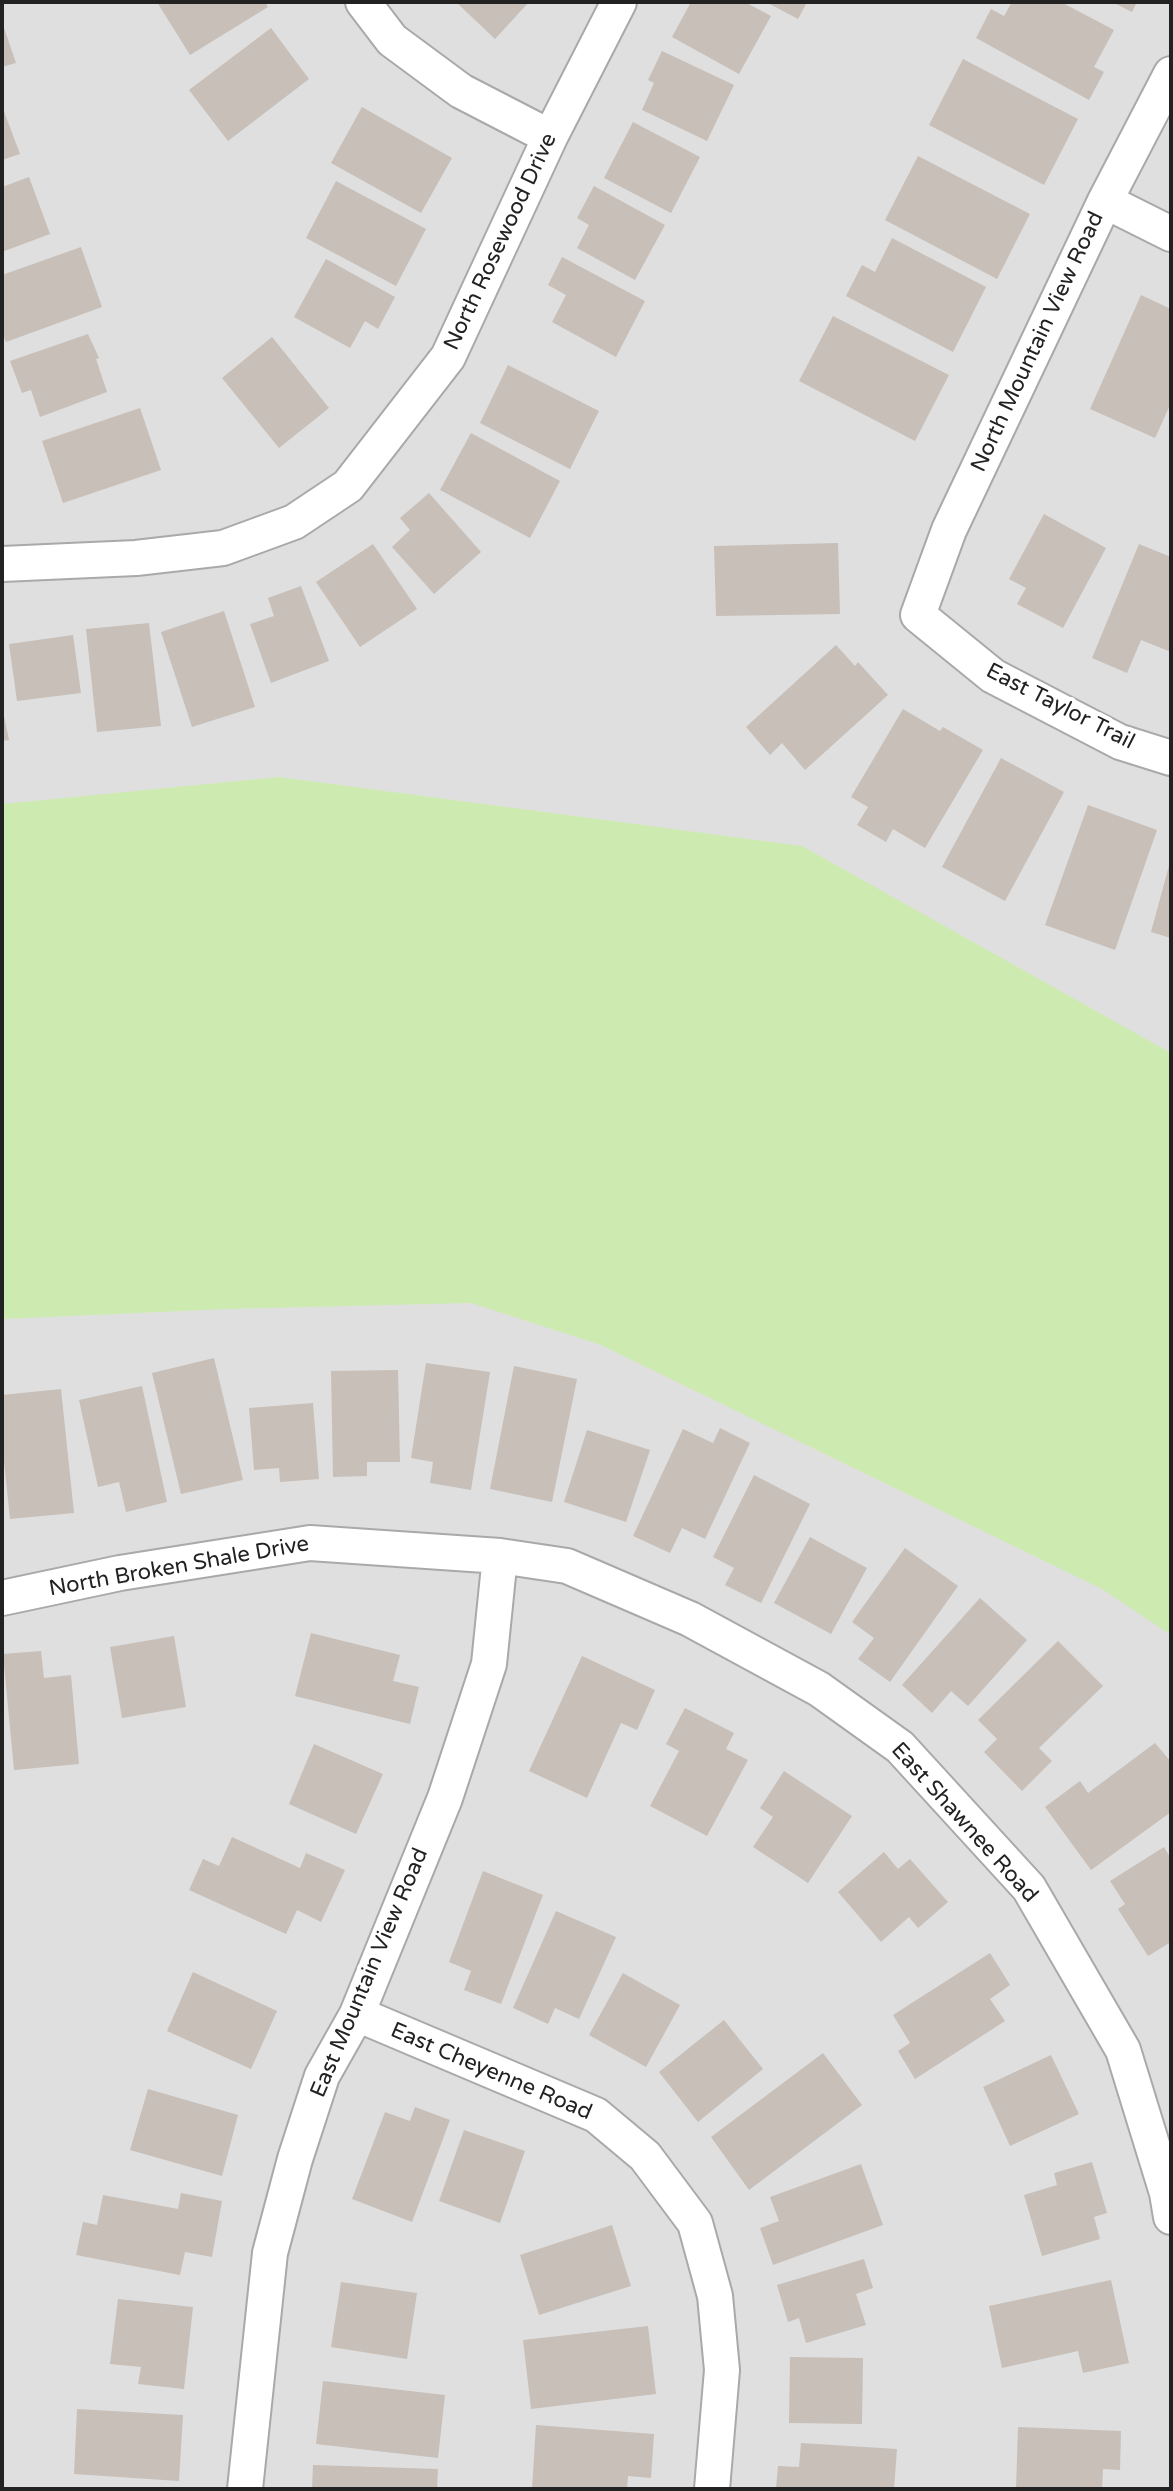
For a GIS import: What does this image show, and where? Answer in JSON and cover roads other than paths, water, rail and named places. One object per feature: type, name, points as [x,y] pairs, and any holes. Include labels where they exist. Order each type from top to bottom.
[{"type":"street","points":[[363,2],[392,40],[461,91],[550,137]]},
{"type":"street","name":"North Rosewood Drive","points":[[3,560],[136,558],[223,548],[294,522],[348,486],[448,357],[550,137],[619,2]]},
{"type":"street","name":"North Mountain View Road","points":[[918,615],[949,530],[1105,201],[1171,74]]},
{"type":"street","points":[[1105,201],[1171,234]]},
{"type":"street","name":"East Taylor Trail","points":[[918,615],[993,676],[1120,742],[1171,758]]},
{"type":"street","name":"North Broken Shale Drive","points":[[2,1598],[120,1573],[310,1543],[500,1556]]},
{"type":"street","name":"East Mountain View Road","points":[[245,2489],[270,2253],[322,2076],[357,2014],[445,1798],[489,1664],[500,1556]]},
{"type":"street","name":"East Shawnee Road","points":[[500,1556],[567,1566],[690,1619],[819,1689],[900,1747],[1029,1888],[1123,2050],[1167,2193],[1171,2217]]},
{"type":"street","name":"East Cheyenne Road","points":[[357,2014],[596,2115],[645,2156],[695,2223],[715,2296],[722,2370],[712,2489]]}]
